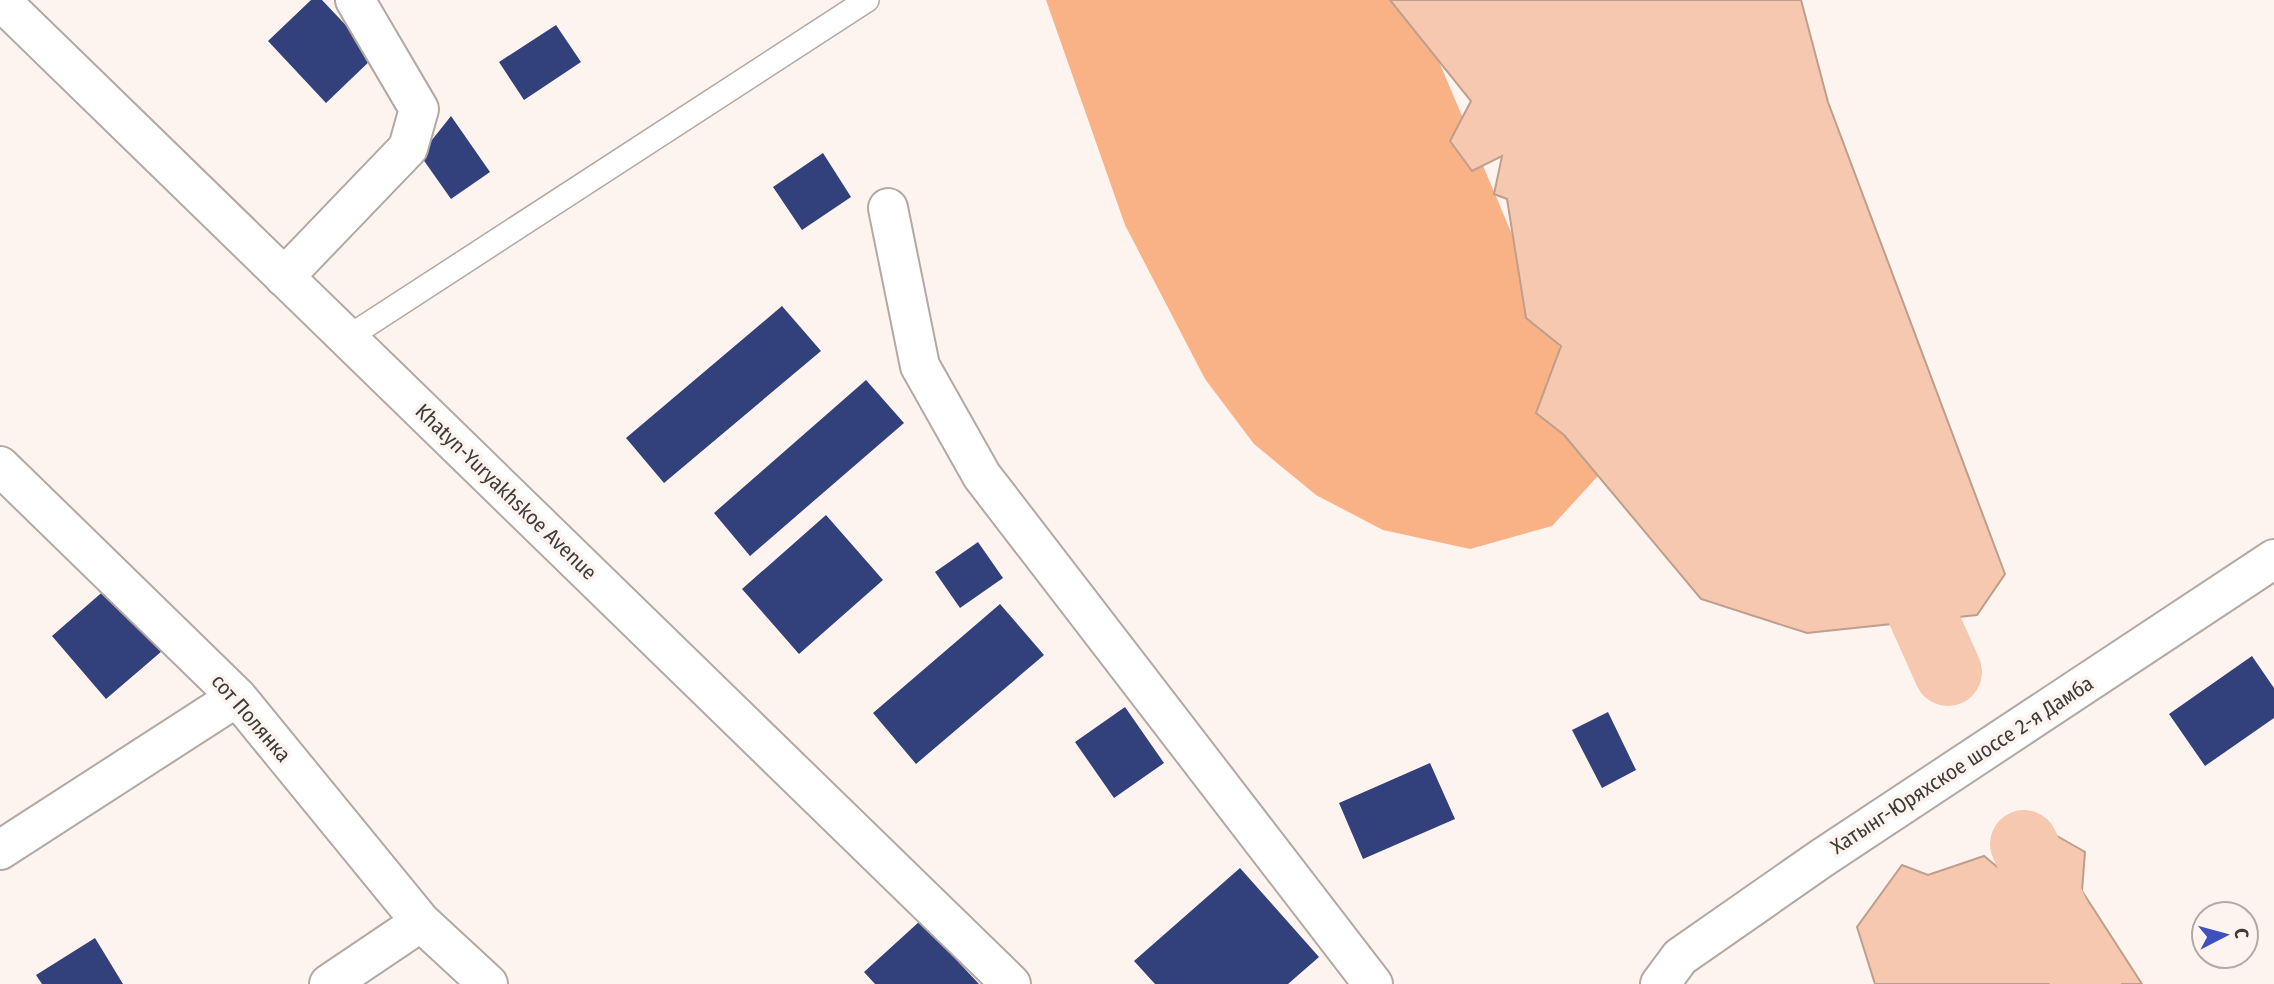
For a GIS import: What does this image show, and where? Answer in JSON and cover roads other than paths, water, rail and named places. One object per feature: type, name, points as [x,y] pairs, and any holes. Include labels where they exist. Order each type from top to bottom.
[{"type":"street","name":"Khatyn-Yuryakhskoe Avenue","points":[[0,0],[1012,984]]},
{"type":"street","points":[[284,277],[408,148],[419,109],[355,0]]},
{"type":"street","points":[[888,208],[920,366],[982,476],[1373,984]]},
{"type":"street","name":"сот Полянка","points":[[5,478],[237,697],[421,922],[488,984]]},
{"type":"street","name":"Хатынг-Юряхское шоссе 2-я Дамба","points":[[1660,984],[1680,957],[1822,858],[2274,559]]},
{"type":"street","points":[[0,850],[237,697]]},
{"type":"street","points":[[329,984],[421,922]]},
{"type":"lane","points":[[347,338],[867,0]]},
{"type":"waterway","points":[[1887,536],[1948,672]]},
{"type":"waterway","points":[[2024,844],[2087,984]]}]
